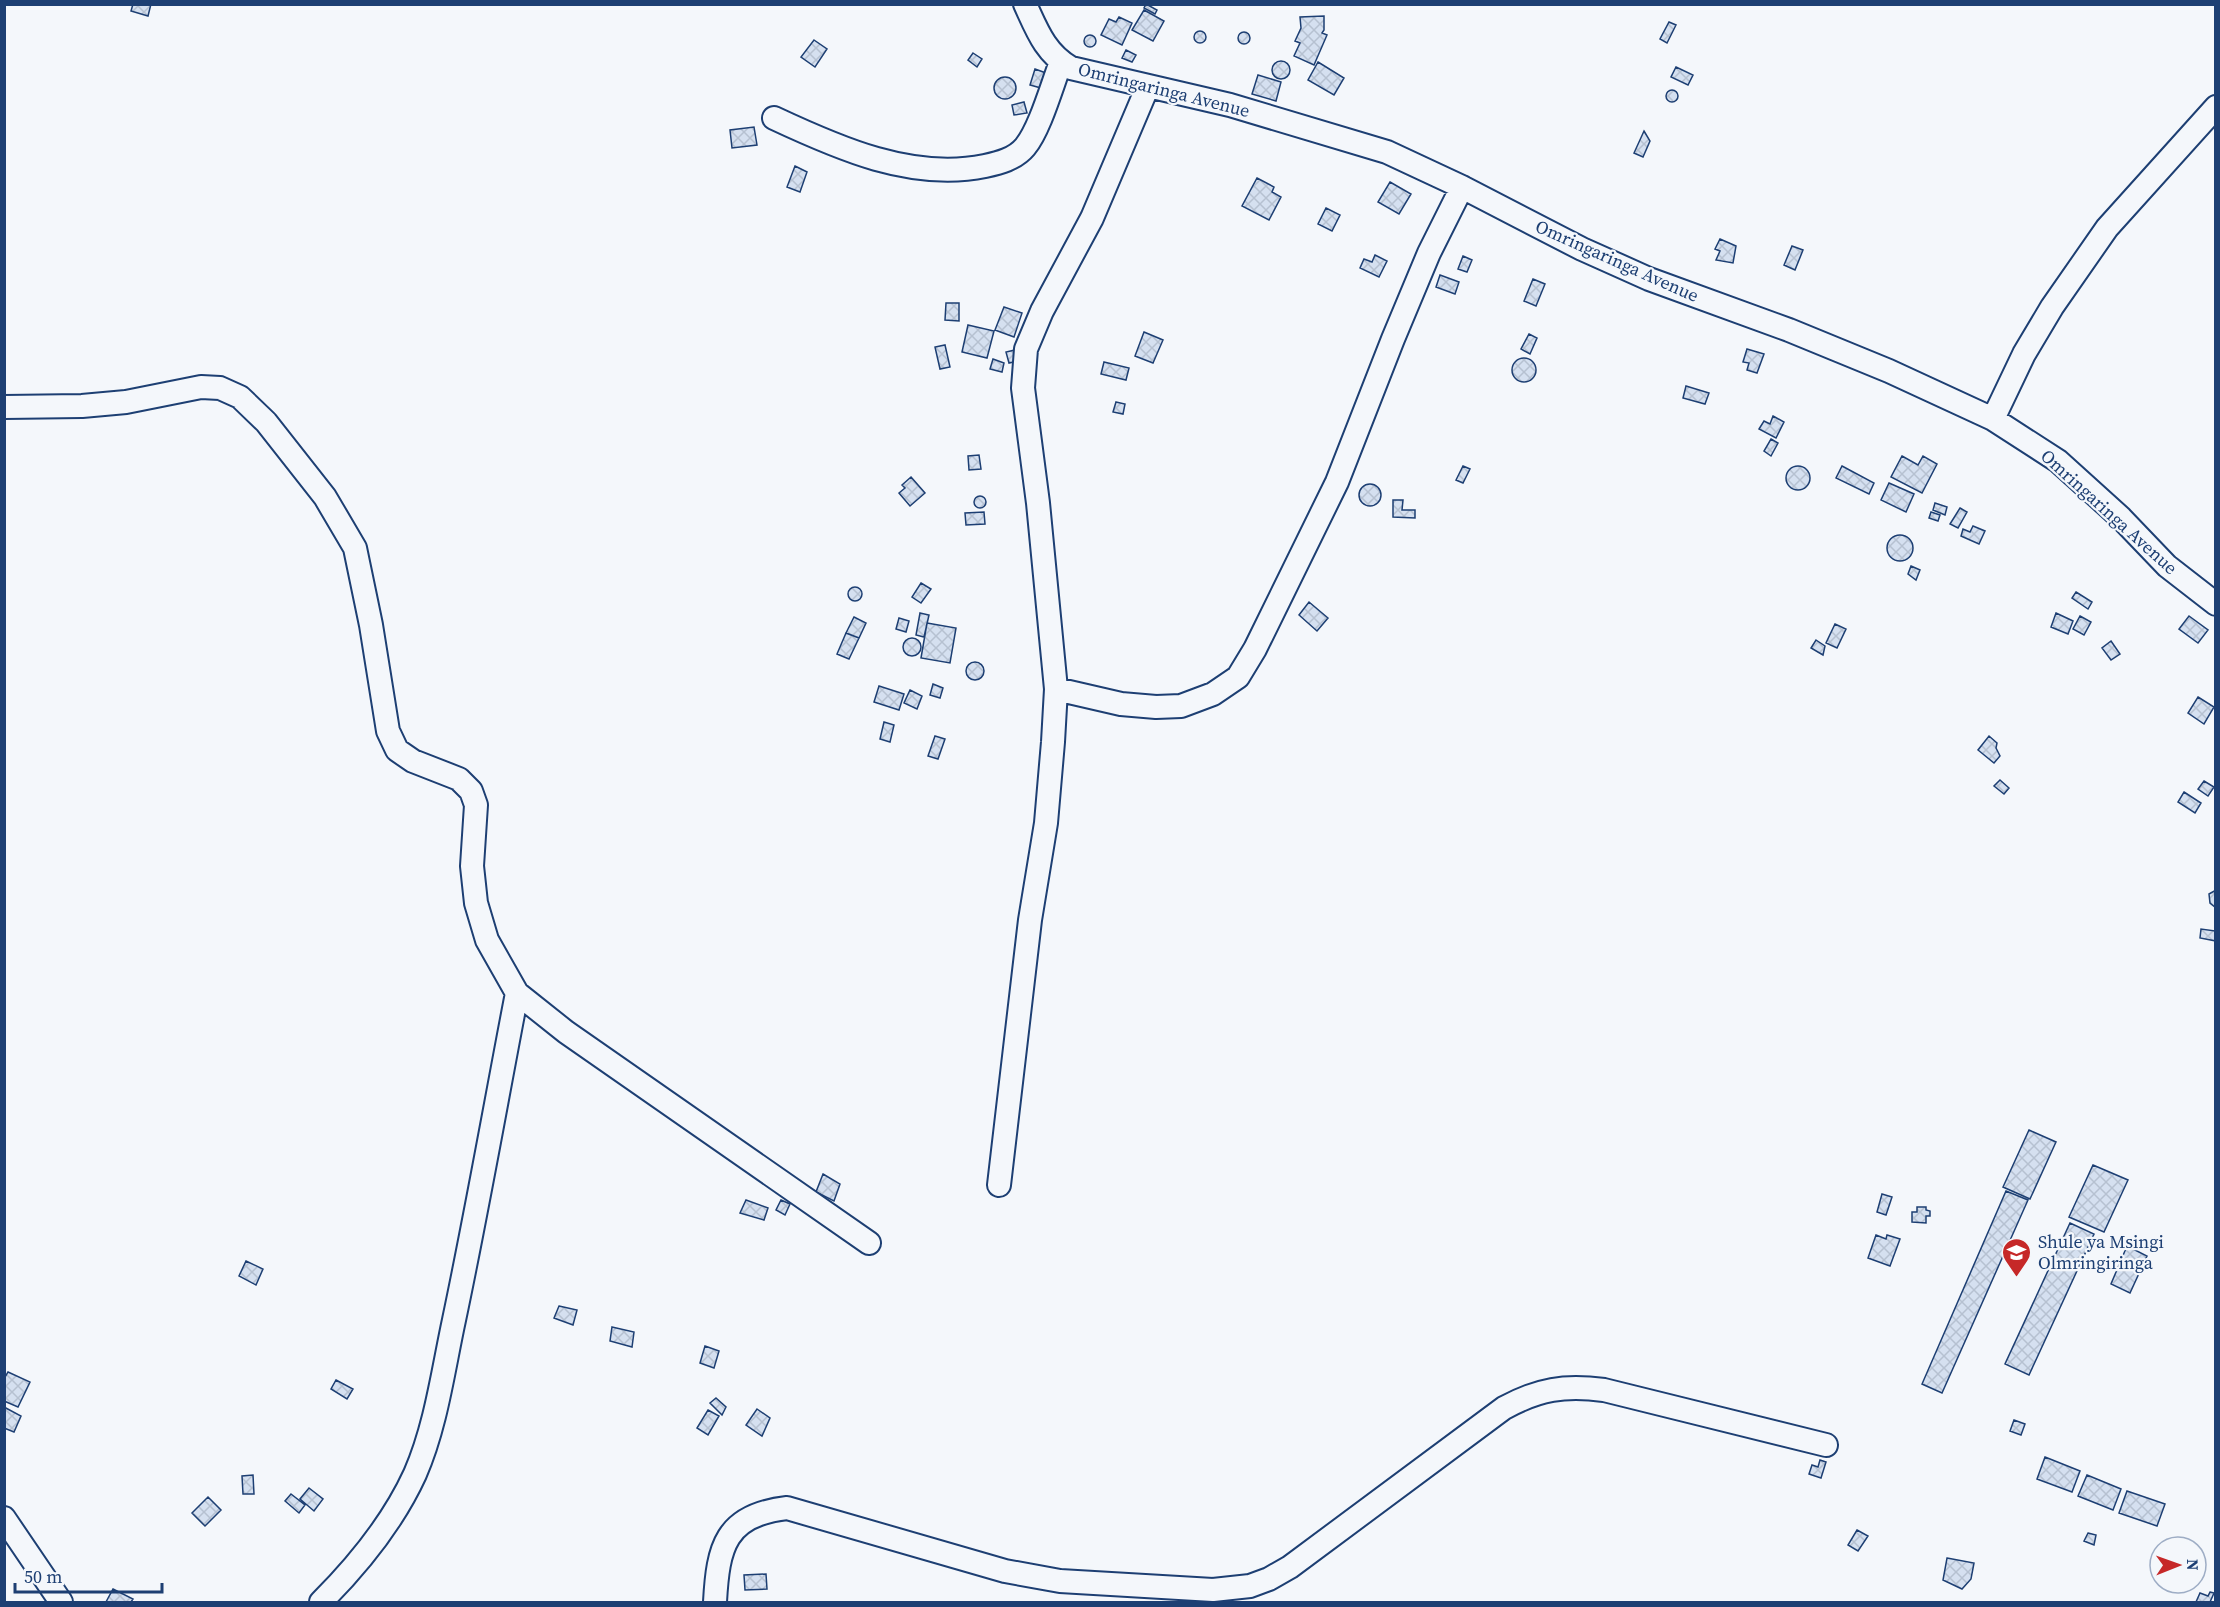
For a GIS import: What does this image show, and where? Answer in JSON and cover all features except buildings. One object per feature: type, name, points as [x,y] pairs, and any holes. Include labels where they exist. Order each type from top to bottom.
[{"type":"street","name":"Omringaringa Avenue","points":[[1025,4],[1045,47],[1061,62],[1077,69],[1240,108],[1387,152],[1462,187],[1582,249],[1649,279],[1790,330],[1889,370],[1993,419],[2058,461],[2121,518],[2167,566],[2216,604]]},
{"type":"street","points":[[774,118],[823,141],[875,158],[920,168],[969,169],[1005,162],[1025,147],[1037,124],[1061,62]]},
{"type":"street","points":[[999,1185],[1029,932],[1046,823],[1056,689],[1038,503],[1023,388],[1026,349],[1042,310],[1092,218],[1148,86]]},
{"type":"street","points":[[1993,419],[2024,354],[2052,307],[2107,228],[2216,107]]},
{"type":"street","points":[[1056,689],[1121,704],[1156,707],[1181,705],[1213,694],[1238,677],[1255,649],[1337,482],[1415,285],[1462,187]]},
{"type":"street","points":[[4,407],[82,406],[126,402],[201,387],[220,388],[240,397],[266,422],[325,497],[355,549],[371,625],[388,731],[397,750],[413,761],[459,779],[471,791],[476,805],[472,866],[476,903],[487,940],[517,993],[566,1032],[869,1243]]},
{"type":"street","points":[[321,1602],[352,1570],[387,1522],[415,1474],[432,1425],[517,993]]},
{"type":"street","points":[[715,1602],[716,1570],[721,1551],[729,1537],[738,1526],[751,1517],[766,1511],[787,1509],[1036,1578],[1213,1590],[1250,1586],[1269,1579],[1290,1567],[1504,1408],[1522,1398],[1558,1388],[1577,1387],[1604,1390],[1826,1445]]},
{"type":"street","points":[[4,1518],[62,1602]]},
{"type":"place","name":"Shule ya Msingi Olmringiringa","points":[[2017,1278]]}]
